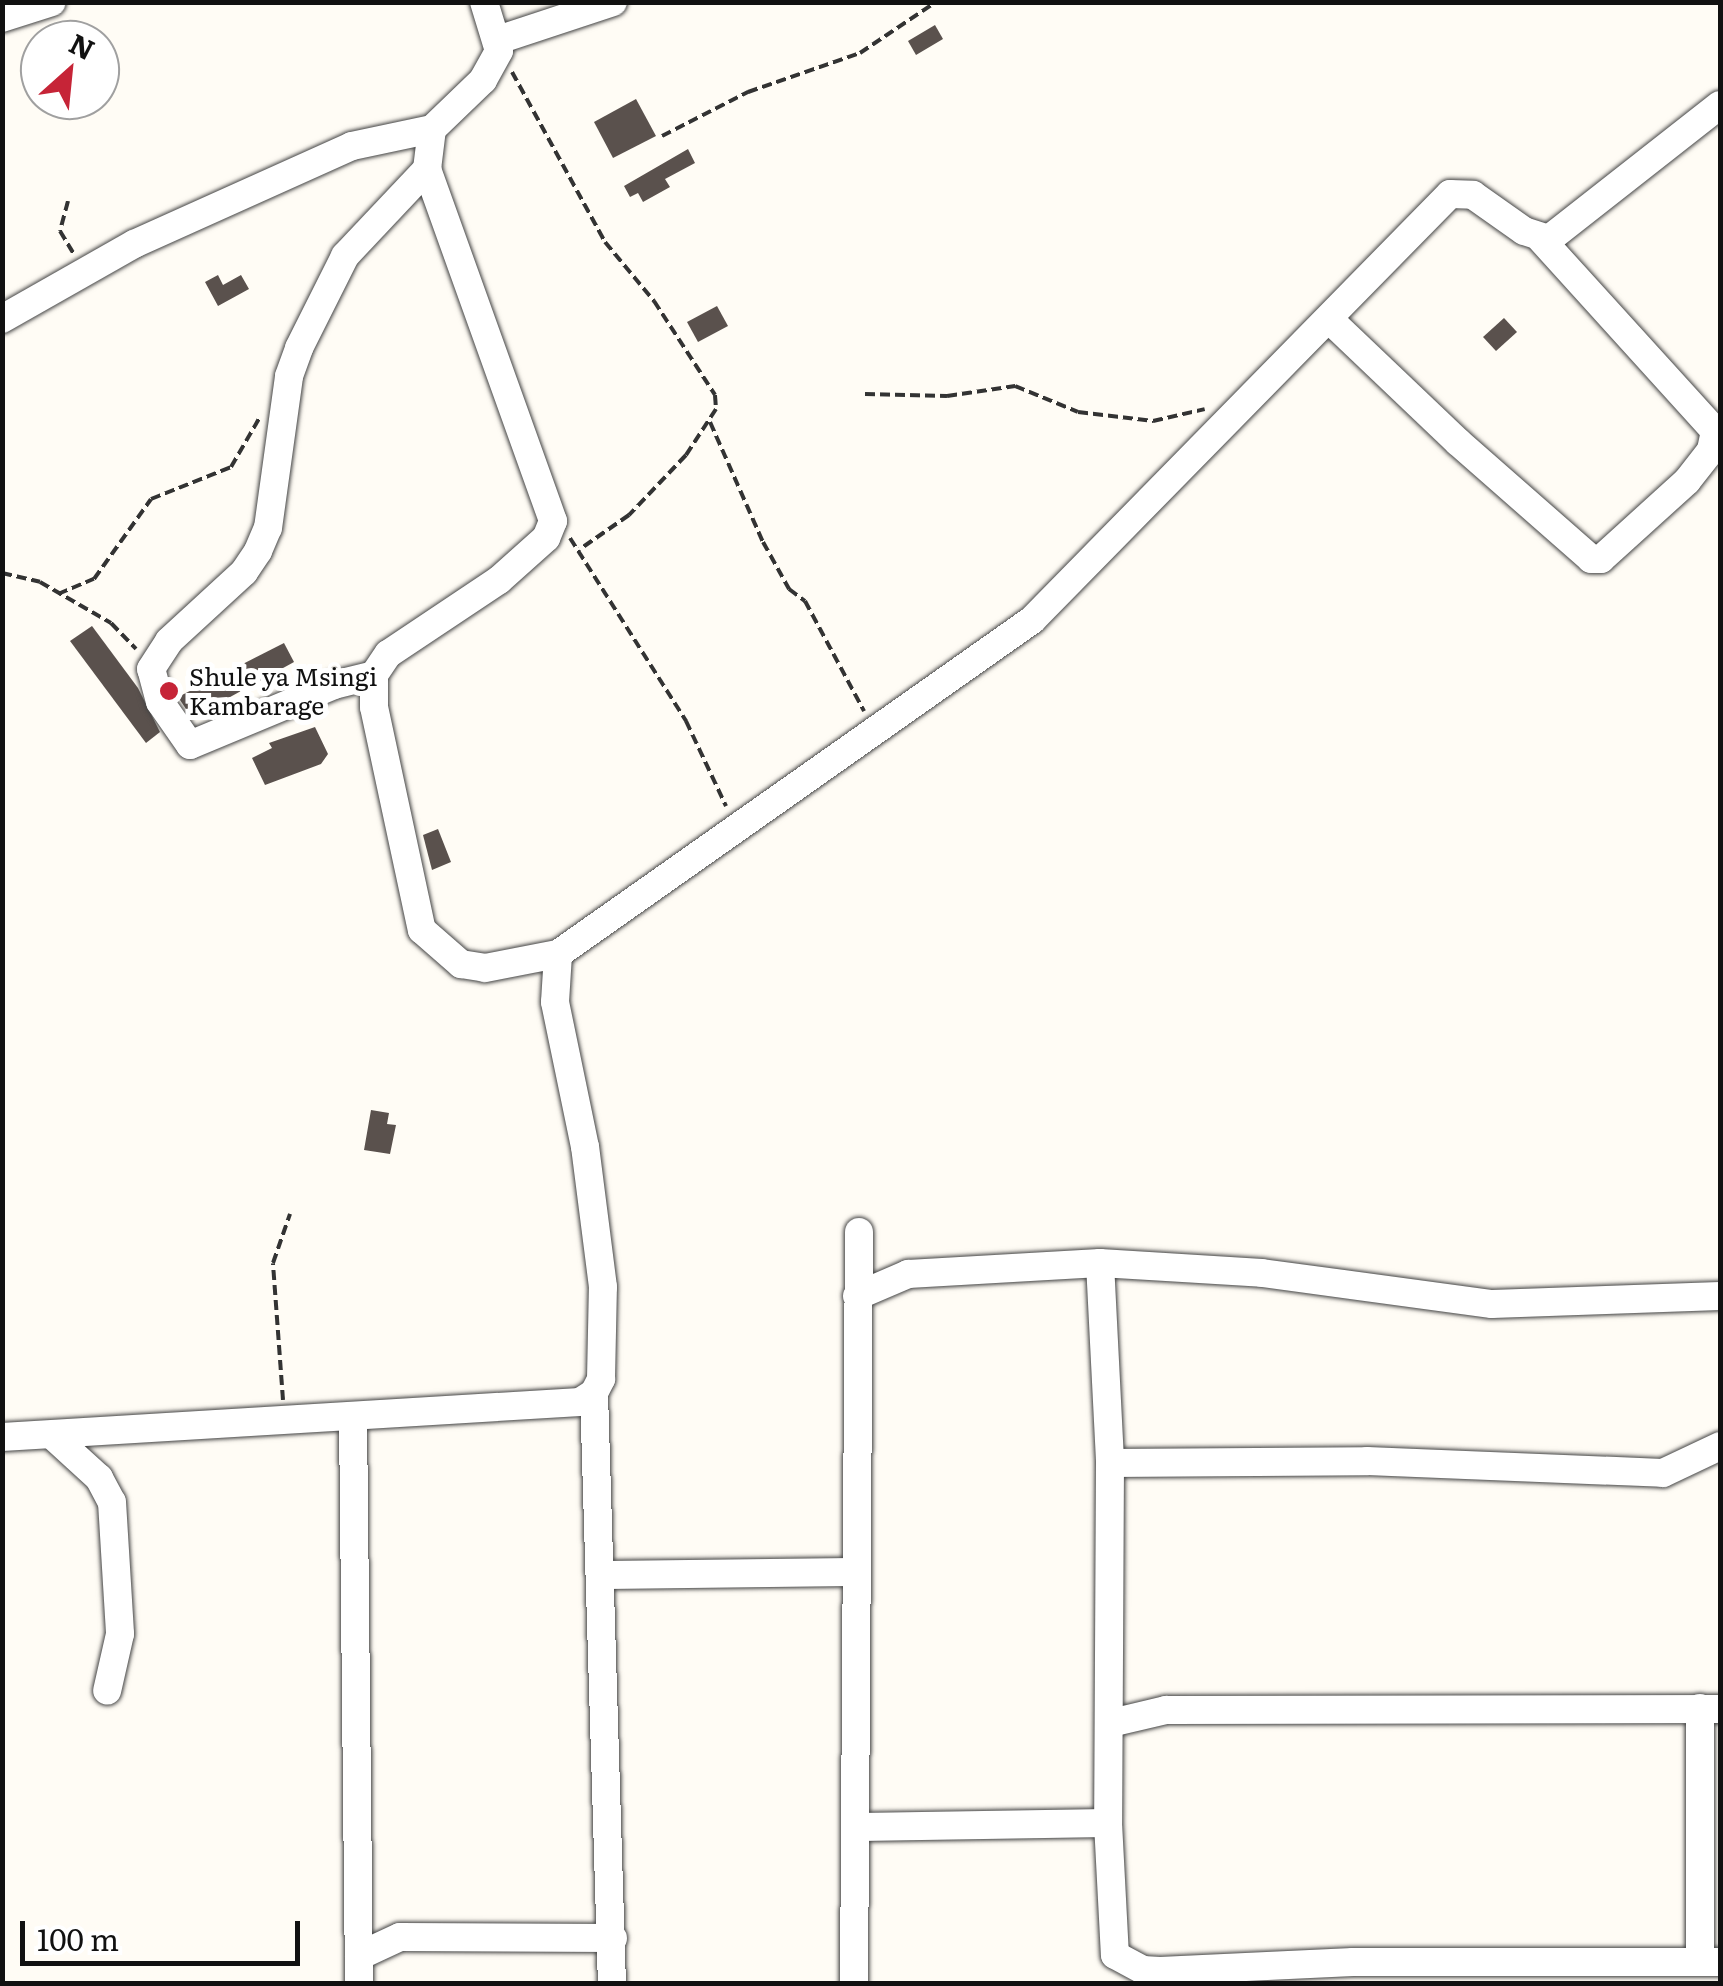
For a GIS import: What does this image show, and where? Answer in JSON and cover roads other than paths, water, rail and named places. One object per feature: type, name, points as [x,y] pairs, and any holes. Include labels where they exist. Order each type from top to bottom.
[{"type":"street","points":[[2,18],[52,2]]},
{"type":"street","points":[[2,319],[96,265],[367,140],[432,129],[483,80],[498,46],[484,2]]},
{"type":"street","points":[[498,46],[613,2]]},
{"type":"street","points":[[1541,239],[1556,234],[1720,105]]},
{"type":"street","points":[[427,169],[345,256],[298,348],[288,376],[268,528],[258,551],[169,640],[151,669],[160,702],[190,745],[334,684],[374,675],[406,639],[498,580],[546,538],[553,521],[427,169],[432,129]]},
{"type":"street","points":[[374,675],[374,707],[422,930],[438,950],[474,966],[558,954],[1032,620],[1331,321],[1450,194],[1473,194],[1541,239],[1712,424],[1717,441],[1686,482],[1619,546],[1591,558],[1331,321]]},
{"type":"street","points":[[558,954],[555,1002],[585,1148],[602,1287],[601,1378],[594,1394],[612,1984]]},
{"type":"street","points":[[854,1984],[859,1828],[859,1232]]},
{"type":"street","points":[[858,1296],[908,1274],[1100,1262],[1262,1274],[1492,1304],[1720,1296]]},
{"type":"street","points":[[1100,1262],[1110,1463],[1108,1822],[1115,1969],[1599,1972],[1710,1962],[1710,1708],[1166,1710],[1111,1724]]},
{"type":"street","points":[[2,1437],[54,1437],[580,1402],[594,1394]]},
{"type":"street","points":[[353,1417],[359,1970]]},
{"type":"street","points":[[54,1437],[99,1478],[112,1502],[120,1634],[107,1691]]},
{"type":"street","points":[[1110,1463],[1384,1462],[1664,1473],[1720,1446]]},
{"type":"street","points":[[601,1576],[858,1572]]},
{"type":"street","points":[[859,1828],[1108,1822]]},
{"type":"street","points":[[359,1970],[400,1937],[613,1938]]},
{"type":"place","name":"Shule ya Msingi Kambarage","points":[[169,691]]}]
